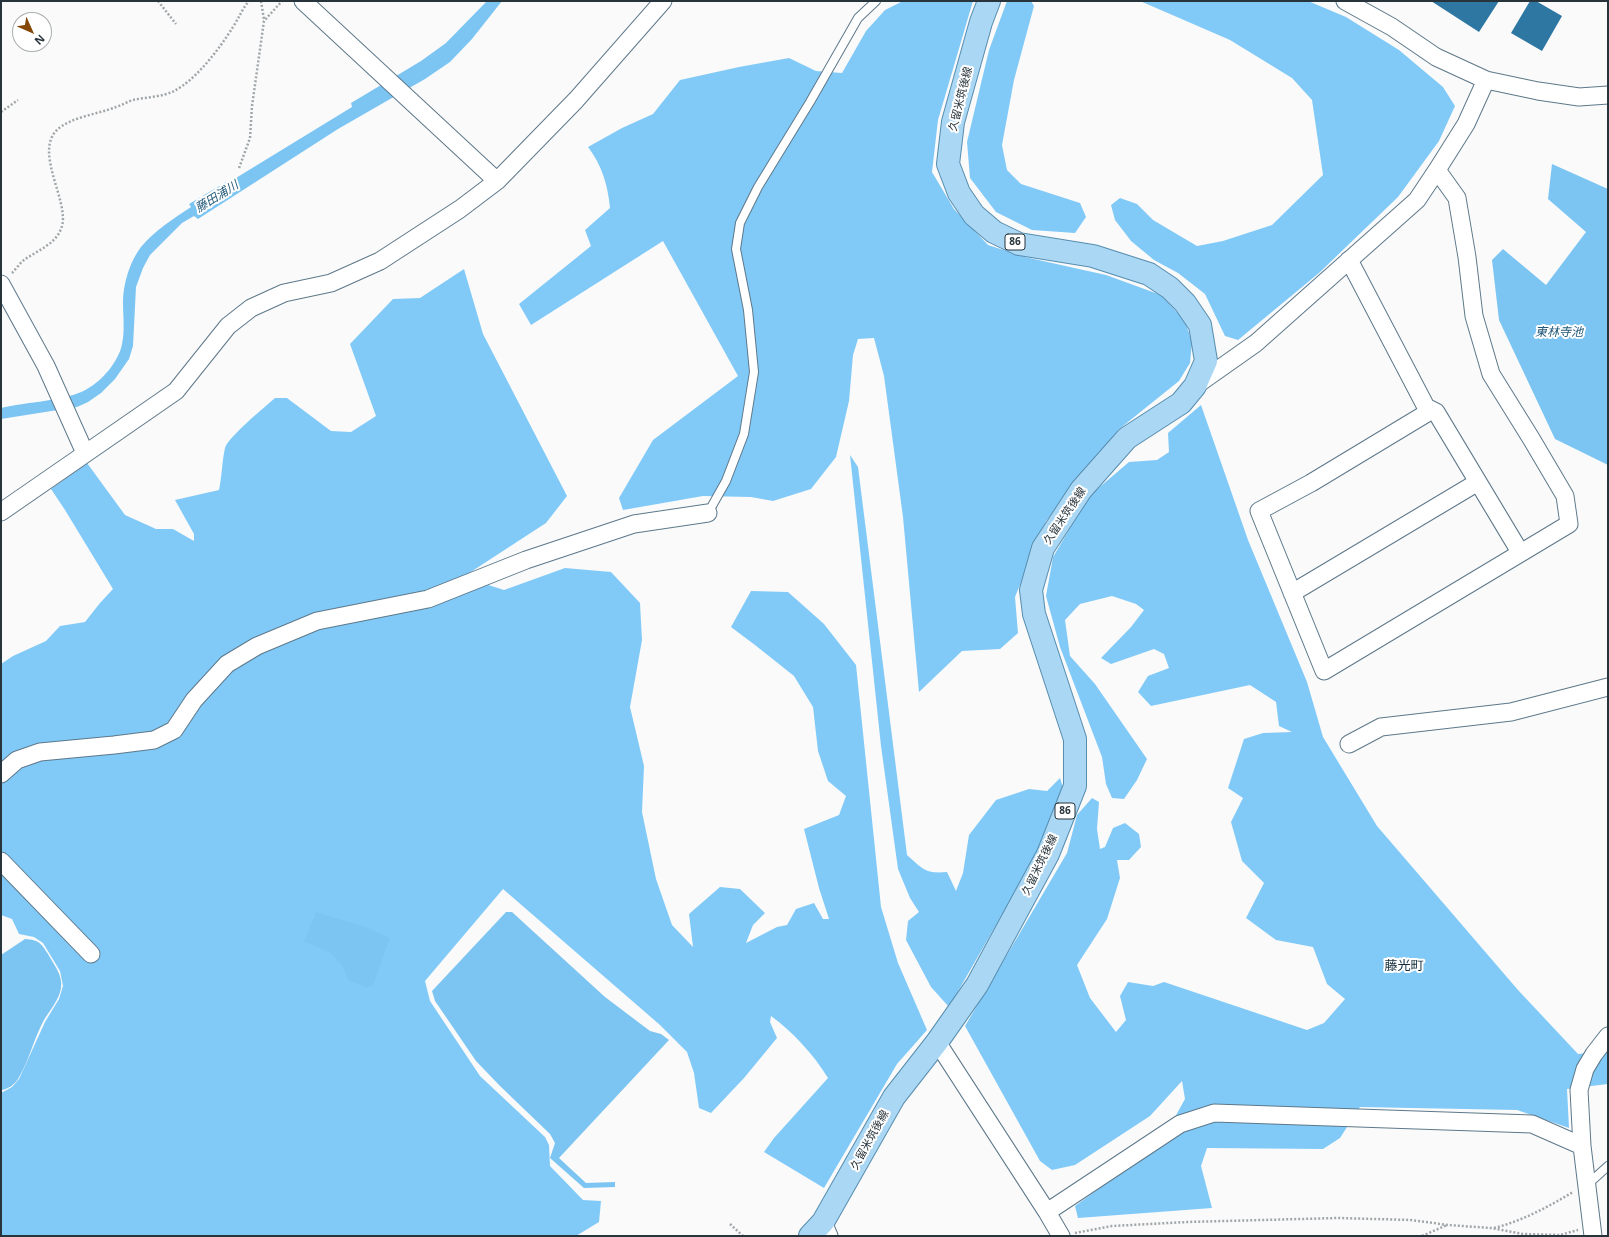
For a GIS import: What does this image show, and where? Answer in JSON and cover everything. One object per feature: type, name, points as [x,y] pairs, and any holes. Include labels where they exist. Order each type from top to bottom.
[{"type":"main road","name":"久留米筑後線","points":[[821,1231],[894,1097],[937,1042],[977,986],[1044,861],[1075,786],[1075,739],[1034,614],[1032,590],[1043,548],[1081,490],[1127,438],[1181,403],[1196,386],[1206,361],[1200,325],[1185,303],[1170,288],[1149,274],[1093,256],[1019,244],[994,232],[974,215],[959,192],[948,164],[953,122],[981,22],[989,1]]},
{"type":"street","points":[[303,1],[497,181]]},
{"type":"street","points":[[1,512],[176,391],[228,326],[251,308],[284,293],[331,283],[380,261],[460,209],[497,181],[576,100],[663,1]]},
{"type":"street","points":[[1345,1],[1392,27],[1436,57],[1486,80],[1538,91],[1579,97],[1608,95]]},
{"type":"street","points":[[1196,386],[1256,343],[1417,200],[1466,124],[1486,80]]},
{"type":"street","points":[[1432,410],[1311,483],[1259,511],[1324,671],[1520,552],[1569,524],[1565,496],[1491,374],[1474,316],[1467,257],[1457,198],[1437,170]]},
{"type":"street","points":[[1350,260],[1426,407],[1436,412],[1520,552]]},
{"type":"street","points":[[2,286],[46,366],[85,453]]},
{"type":"street","points":[[1292,593],[1478,482]]},
{"type":"street","points":[[1,774],[17,760],[40,752],[154,740],[174,730],[194,700],[227,664],[257,646],[317,621],[428,599],[526,560],[634,524],[708,513]]},
{"type":"street","points":[[1349,744],[1381,727],[1511,712],[1608,687]]},
{"type":"street","points":[[1,861],[91,954]]},
{"type":"street","points":[[1592,1232],[1582,1146],[1579,1090],[1585,1069],[1608,1036]]},
{"type":"street","points":[[937,1042],[1061,1236]]},
{"type":"street","points":[[1047,1212],[1180,1124],[1214,1113],[1532,1124],[1582,1146]]},
{"type":"lane","points":[[708,513],[726,481],[744,434],[754,372],[748,310],[736,249],[740,223],[758,187],[810,102],[858,18],[876,1]]},
{"type":"lane","points":[[1587,1183],[1608,1166]]},
{"type":"path","points":[[158,1],[176,24]]},
{"type":"path","points":[[2,286],[23,261],[46,247],[58,235],[62,226],[62,214],[50,161],[52,137],[57,130],[70,121],[116,107],[132,100],[173,92],[188,82],[218,48],[249,1]]},
{"type":"path","points":[[239,168],[250,138],[252,106],[264,21],[261,1]]},
{"type":"path","points":[[264,21],[282,1]]},
{"type":"path","points":[[1,112],[18,100]]},
{"type":"path","points":[[1491,1228],[1511,1224],[1552,1205],[1587,1183]]},
{"type":"path","points":[[1061,1236],[1112,1226],[1219,1221],[1338,1218],[1411,1220],[1448,1225],[1491,1228],[1523,1234],[1560,1235],[1583,1229],[1592,1232]]},
{"type":"path","points":[[730,1224],[743,1236]]},
{"type":"path","points":[[1422,1236],[1448,1225]]},
{"type":"shaded area","points":[[903,1],[973,1],[938,120],[932,172],[954,209],[988,245],[1025,257],[1106,275],[1161,295],[1185,321],[1192,342],[1190,363],[1179,381],[1118,430],[1046,521],[1015,597],[1018,633],[1000,649],[962,651],[919,692],[903,517],[884,376],[874,338],[858,339],[853,355],[849,401],[836,457],[811,489],[773,501],[751,497],[703,496],[623,510],[619,498],[653,440],[738,376],[663,241],[531,325],[519,304],[591,246],[585,230],[610,208],[604,176],[601,168],[588,147],[622,128],[653,114],[680,80],[789,58],[816,71],[842,73],[866,31],[885,10]]},
{"type":"shaded area","points":[[1007,1],[1031,1],[1034,6],[1014,80],[1002,145],[1007,170],[1021,184],[1080,203],[1086,217],[1075,233],[1032,230],[996,212],[970,178],[967,142],[989,50]]},
{"type":"shaded area","points":[[1140,1],[1308,1],[1346,17],[1399,50],[1443,87],[1455,106],[1439,141],[1398,197],[1319,273],[1238,340],[1225,336],[1205,294],[1178,273],[1154,260],[1131,241],[1115,220],[1111,205],[1120,198],[1137,204],[1153,220],[1197,246],[1223,241],[1272,225],[1323,175],[1312,100],[1292,78],[1230,40]]},
{"type":"shaded area","points":[[464,269],[483,334],[567,496],[546,523],[463,577],[504,590],[565,568],[611,572],[640,603],[642,640],[630,707],[644,766],[642,812],[656,879],[672,925],[693,947],[689,914],[720,887],[740,889],[765,913],[753,925],[746,943],[777,927],[787,925],[796,909],[814,903],[823,919],[829,919],[819,888],[804,829],[839,815],[846,796],[828,781],[818,751],[813,707],[794,676],[731,627],[751,591],[788,592],[824,624],[856,665],[881,907],[898,963],[927,1030],[897,1064],[824,1188],[764,1152],[774,1138],[828,1078],[810,1052],[787,1029],[771,1016],[770,1022],[777,1038],[744,1078],[711,1113],[699,1108],[694,1073],[687,1052],[660,1025],[503,889],[425,981],[430,1001],[480,1076],[545,1137],[549,1145],[550,1166],[583,1200],[601,1201],[599,1222],[576,1236],[1,1236],[1,1093],[12,1087],[19,1079],[45,1022],[59,999],[63,986],[60,971],[43,943],[34,937],[19,934],[12,919],[1,915],[1,664],[13,656],[46,641],[60,626],[85,622],[113,589],[51,489],[87,463],[125,515],[156,529],[173,529],[194,541],[194,534],[175,500],[219,490],[225,448],[240,429],[275,398],[287,398],[331,431],[351,432],[376,416],[350,344],[393,299],[420,298]]},
{"type":"shaded area","points":[[1201,405],[1248,540],[1307,682],[1323,737],[1377,826],[1518,990],[1578,1054],[1608,1051],[1608,1084],[1567,1089],[1569,1128],[1517,1110],[1360,1107],[1340,1138],[1323,1149],[1207,1148],[1201,1166],[1212,1208],[1078,1218],[1075,1206],[1160,1144],[1185,1099],[1182,1081],[1150,1116],[1075,1165],[1052,1170],[1040,1161],[965,1026],[1067,853],[1077,815],[1092,798],[1099,802],[1097,829],[1100,849],[1105,847],[1113,828],[1125,823],[1139,834],[1141,847],[1129,860],[1117,860],[1120,878],[1107,919],[1077,965],[1090,998],[1116,1032],[1126,1020],[1120,996],[1128,982],[1153,986],[1164,982],[1307,1030],[1324,1023],[1345,999],[1327,984],[1313,947],[1276,940],[1246,918],[1264,883],[1242,861],[1231,822],[1243,798],[1228,788],[1244,739],[1263,733],[1292,732],[1279,726],[1276,702],[1250,685],[1151,706],[1138,692],[1148,676],[1169,668],[1164,654],[1154,649],[1111,664],[1101,658],[1131,627],[1144,610],[1136,604],[1112,596],[1080,604],[1065,620],[1070,656],[1095,684],[1147,759],[1137,780],[1124,799],[1112,798],[1106,784],[1102,757],[1060,647],[1046,596],[1053,557],[1089,496],[1129,462],[1157,460],[1169,452],[1168,433]]},
{"type":"shaded area","points":[[850,455],[858,467],[907,855],[925,870],[947,872],[956,891],[963,873],[969,835],[996,800],[1029,789],[1047,791],[1060,778],[1064,791],[1058,817],[949,1007],[931,987],[906,940],[908,921],[919,912],[910,898],[898,869],[881,746]]},
{"type":"water","name":"藤田浦川","points":[[487,1],[502,1],[472,39],[450,62],[425,79],[338,129],[198,219],[194,216],[182,223],[150,255],[143,268],[136,287],[133,346],[129,359],[115,379],[101,393],[88,402],[77,407],[1,419],[1,408],[57,399],[79,393],[98,381],[114,364],[123,339],[123,295],[128,273],[141,247],[158,230],[191,207],[189,204],[228,181],[231,181],[352,107],[351,103],[421,61],[446,43]]},
{"type":"water","name":"東林寺池","points":[[1552,164],[1608,189],[1608,465],[1555,439],[1499,320],[1492,260],[1503,249],[1546,285],[1586,232],[1548,199]]},
{"type":"water","points":[[316,912],[368,928],[390,938],[373,985],[367,988],[348,980],[345,971],[337,959],[326,951],[304,942]]},
{"type":"water","points":[[506,912],[512,912],[605,997],[650,1031],[661,1034],[669,1040],[559,1158],[586,1183],[615,1182],[615,1187],[584,1188],[550,1158],[555,1143],[550,1134],[476,1061],[435,1001],[432,991]]},
{"type":"water","points":[[25,939],[37,941],[43,947],[59,974],[61,979],[61,988],[56,1001],[40,1027],[18,1079],[11,1086],[1,1090],[1,955]]},
{"type":"building","points":[[1431,1],[1499,1],[1479,32]]},
{"type":"building","points":[[1530,1],[1536,1],[1562,16],[1542,51],[1511,33]]},
{"type":"district","name":"藤光町","points":[[1404,966]]}]
